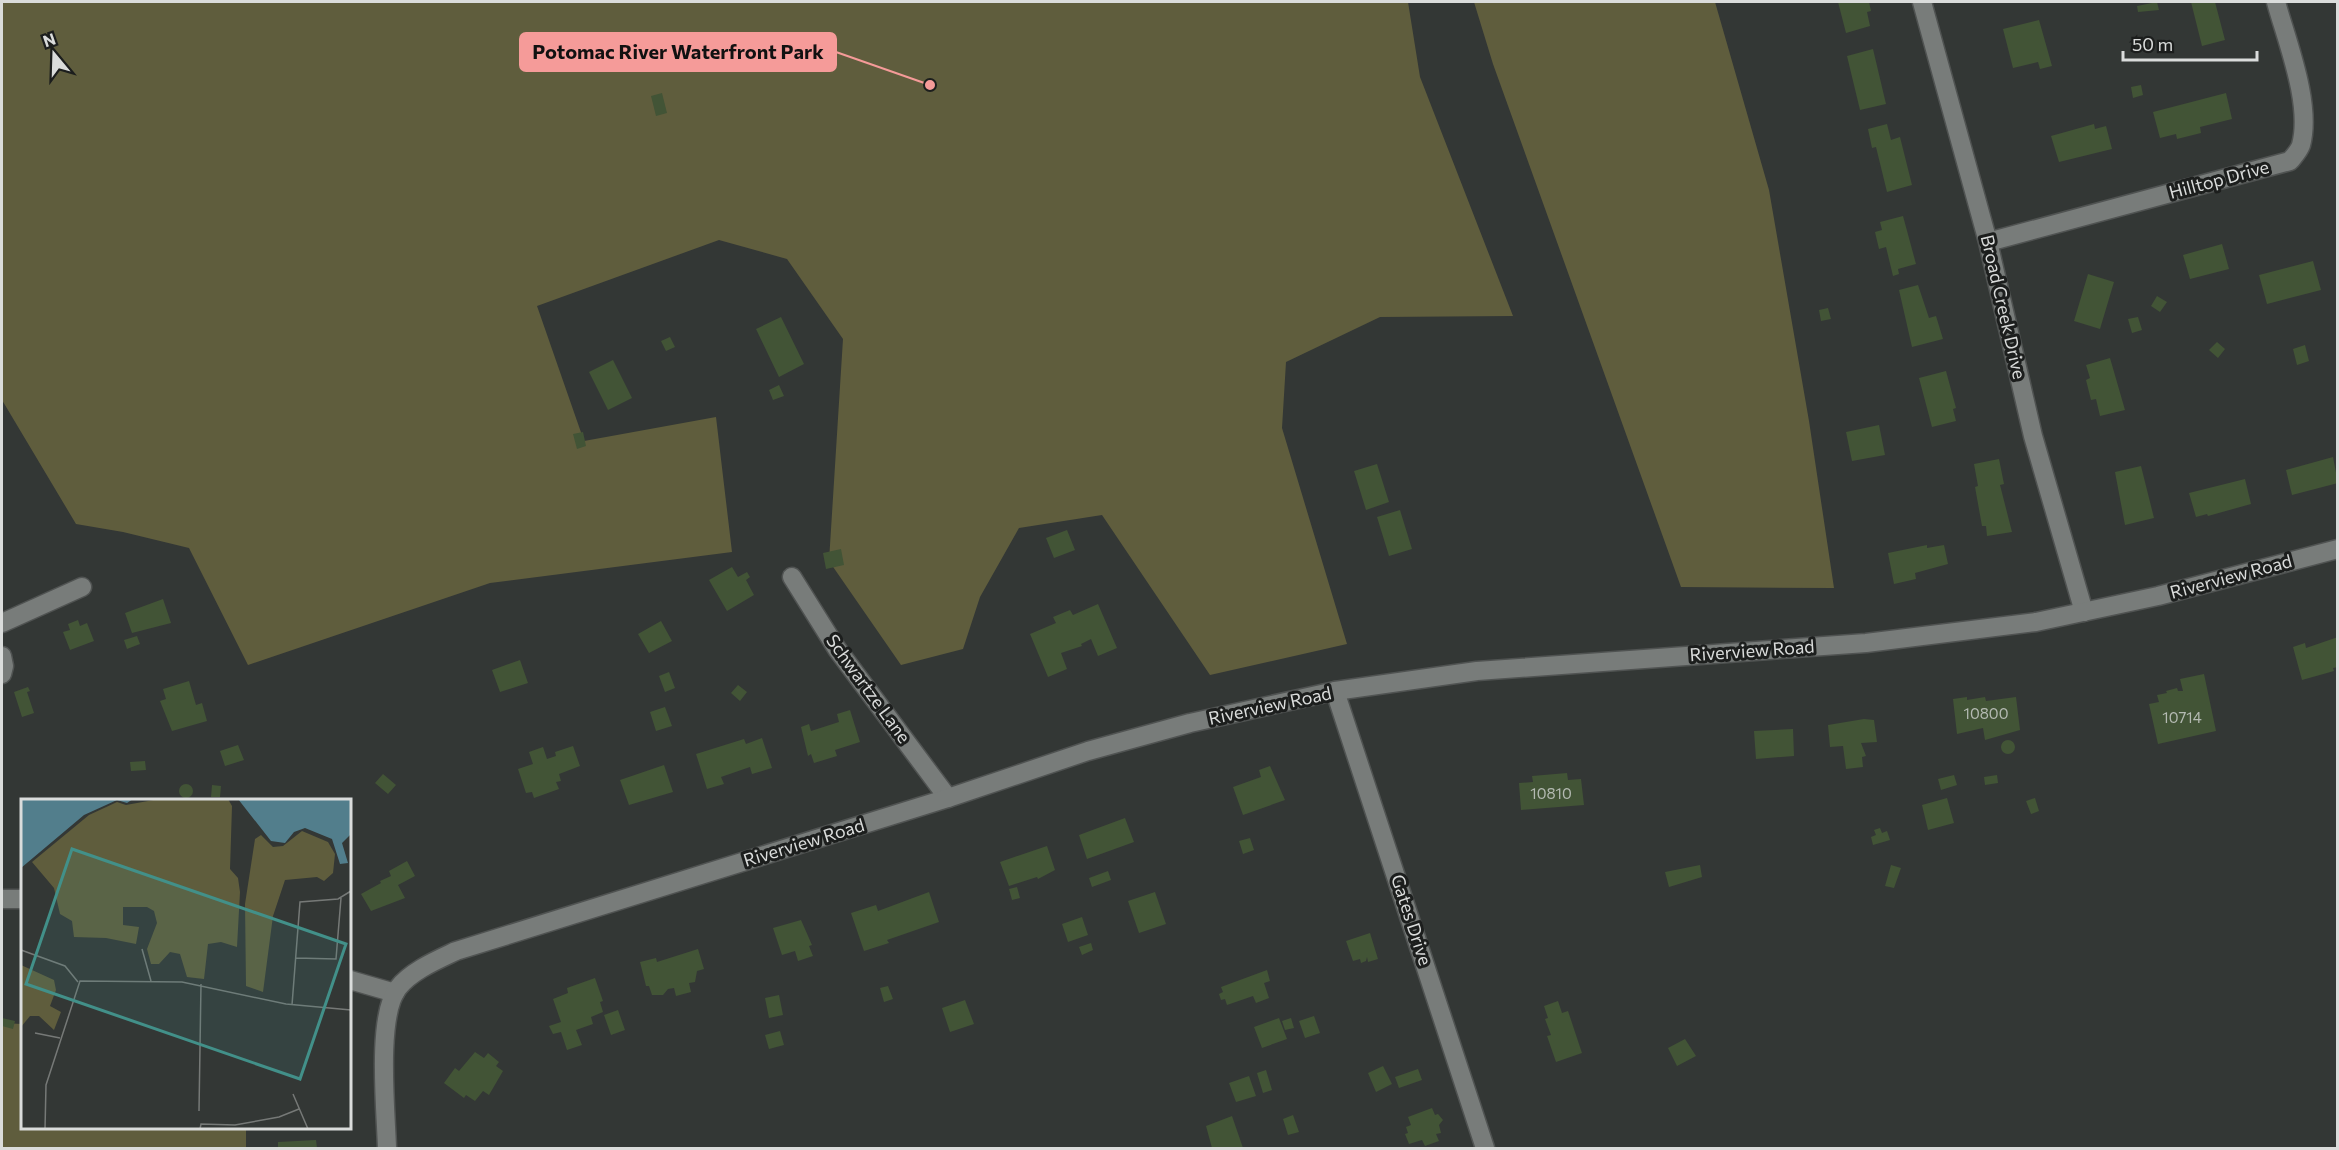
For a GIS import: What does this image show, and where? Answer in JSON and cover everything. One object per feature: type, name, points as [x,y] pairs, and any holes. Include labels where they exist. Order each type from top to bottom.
[{"type":"street","name":"Broad Creek Drive","points":[[1922,2],[1988,242],[2033,436],[2084,612]]},
{"type":"street","name":"Hilltop Drive","points":[[1988,242],[2290,160],[2300,147],[2303,124],[2300,92],[2276,2]]},
{"type":"street","name":"Riverview Road","points":[[394,993],[403,983],[428,965],[456,951],[1135,738],[1335,691],[1477,671],[1578,662],[1730,654],[1923,637],[2036,622],[2337,549]]},
{"type":"street","name":"Schwartze Lane","points":[[792,577],[837,649],[948,798]]},
{"type":"street","points":[[2,623],[82,587]]},
{"type":"street","points":[[2,656],[4,666],[2,674]]},
{"type":"street","name":"Gates Drive","points":[[1335,691],[1485,1149]]},
{"type":"street","points":[[2,899],[21,899]]},
{"type":"street","points":[[351,980],[394,993],[385,1030],[387,1149]]},
{"type":"shaded area","points":[[2,2],[1408,2],[1420,77],[1513,316],[1380,317],[1286,362],[1282,428],[1347,644],[1210,675],[1102,515],[1019,528],[980,597],[963,649],[901,665],[829,561],[843,339],[787,259],[719,240],[537,306],[584,441],[716,417],[732,552],[490,583],[248,665],[189,548],[123,532],[76,524],[2,400]]},
{"type":"shaded area","points":[[1474,2],[1715,2],[1769,190],[1809,421],[1834,588],[1681,587],[1493,64]]},
{"type":"shaded area","points":[[2,1023],[21,1024],[21,1129],[246,1129],[246,1148],[2,1148]]},
{"type":"building","points":[[1838,2],[1869,2],[1871,11],[1867,12],[1870,26],[1846,33]]},
{"type":"building","points":[[2157,2],[2159,10],[2138,12],[2137,6]]},
{"type":"building","points":[[2191,2],[2215,2],[2225,40],[2202,46]]},
{"type":"building","points":[[2039,20],[2052,66],[2040,69],[2038,62],[2013,68],[2003,29]]},
{"type":"building","points":[[1873,49],[1886,104],[1860,110],[1847,56]]},
{"type":"building","points":[[2141,85],[2143,95],[2133,98],[2131,87]]},
{"type":"building","points":[[662,93],[667,113],[656,116],[651,96]]},
{"type":"building","points":[[2226,93],[2232,119],[2200,127],[2201,133],[2177,139],[2176,134],[2160,138],[2153,112]]},
{"type":"building","points":[[1887,124],[1891,140],[1900,137],[1912,185],[1887,192],[1876,147],[1872,148],[1868,129]]},
{"type":"building","points":[[2094,124],[2095,129],[2106,126],[2112,149],[2059,162],[2051,136]]},
{"type":"building","points":[[1903,216],[1916,264],[1898,269],[1899,274],[1893,276],[1886,247],[1879,249],[1875,232],[1882,230],[1880,222]]},
{"type":"building","points":[[2222,244],[2229,269],[2190,279],[2183,255]]},
{"type":"building","points":[[2313,261],[2321,290],[2267,304],[2259,275]]},
{"type":"building","points":[[2088,274],[2114,282],[2100,329],[2074,321]]},
{"type":"building","points":[[1918,285],[1929,318],[1936,316],[1943,339],[1912,347],[1899,290]]},
{"type":"building","points":[[2157,296],[2167,302],[2160,312],[2151,306]]},
{"type":"building","points":[[1828,308],[1831,319],[1821,321],[1819,310]]},
{"type":"building","points":[[781,317],[804,364],[779,377],[756,329]]},
{"type":"building","points":[[2138,317],[2142,330],[2132,333],[2128,319]]},
{"type":"building","points":[[670,337],[675,347],[666,351],[661,341]]},
{"type":"building","points":[[2217,342],[2225,349],[2218,358],[2209,350]]},
{"type":"building","points":[[2305,345],[2309,361],[2297,365],[2293,349]]},
{"type":"building","points":[[2110,358],[2125,410],[2100,416],[2096,399],[2091,400],[2086,380],[2090,378],[2086,365]]},
{"type":"building","points":[[613,360],[632,398],[608,410],[589,372]]},
{"type":"building","points":[[1946,371],[1956,408],[1953,409],[1956,421],[1932,427],[1919,378]]},
{"type":"building","points":[[779,385],[784,396],[773,400],[769,390]]},
{"type":"building","points":[[1879,425],[1885,455],[1852,461],[1846,432]]},
{"type":"building","points":[[583,432],[586,446],[577,449],[573,434]]},
{"type":"building","points":[[2333,457],[2338,483],[2292,495],[2286,470]]},
{"type":"building","points":[[1999,459],[2004,484],[2000,485],[2012,532],[1987,536],[1986,526],[1982,526],[1975,487],[1978,486],[1974,464]]},
{"type":"building","points":[[1377,464],[1389,502],[1366,510],[1354,471]]},
{"type":"building","points":[[2141,466],[2154,518],[2125,525],[2115,472]]},
{"type":"building","points":[[2245,479],[2251,504],[2196,517],[2189,493]]},
{"type":"building","points":[[1400,510],[1412,549],[1389,556],[1377,517]]},
{"type":"building","points":[[1067,530],[1075,550],[1054,558],[1046,538]]},
{"type":"building","points":[[1927,545],[1927,548],[1944,545],[1948,564],[1915,573],[1916,579],[1894,584],[1888,553]]},
{"type":"building","points":[[841,549],[844,565],[826,569],[823,553]]},
{"type":"building","points":[[732,567],[738,577],[747,572],[750,577],[746,580],[754,595],[727,611],[709,580]]},
{"type":"building","points":[[163,599],[171,623],[132,633],[125,613]]},
{"type":"building","points":[[1098,604],[1117,648],[1098,656],[1091,639],[1081,644],[1082,646],[1061,653],[1067,669],[1048,677],[1030,634],[1056,623],[1053,617],[1070,610],[1073,615]]},
{"type":"building","points":[[78,620],[80,626],[87,623],[94,641],[70,650],[63,632],[70,630],[68,624]]},
{"type":"building","points":[[661,621],[672,641],[649,653],[638,634]]},
{"type":"building","points":[[137,636],[140,644],[127,649],[124,640]]},
{"type":"building","points":[[2338,637],[2338,667],[2333,668],[2334,671],[2302,680],[2293,647],[2305,643],[2306,648]]},
{"type":"building","points":[[520,660],[528,683],[500,692],[492,670]]},
{"type":"building","points":[[669,672],[675,688],[665,692],[659,676]]},
{"type":"building","points":[[2204,674],[2216,731],[2158,744],[2149,704],[2159,702],[2157,695],[2167,693],[2166,691],[2177,688],[2178,691],[2183,691],[2180,679]]},
{"type":"building","points":[[189,681],[196,705],[202,703],[207,721],[172,731],[160,701],[166,699],[163,689]]},
{"type":"building","points":[[738,685],[747,692],[740,701],[731,693]]},
{"type":"building","points":[[28,687],[30,691],[27,692],[34,713],[22,717],[14,692]]},
{"type":"building","points":[[1967,697],[1967,700],[1985,697],[1986,701],[2016,697],[2020,730],[1985,740],[1983,728],[1957,734],[1953,699]]},
{"type":"building","points":[[665,707],[672,726],[656,731],[650,712]]},
{"type":"building","points":[[850,710],[860,742],[835,750],[837,756],[814,763],[811,754],[808,756],[801,727],[809,724],[811,731],[839,722],[837,714]]},
{"type":"building","points":[[1864,719],[1874,720],[1877,742],[1861,743],[1866,756],[1862,757],[1863,767],[1846,769],[1843,746],[1830,747],[1828,725]]},
{"type":"building","points":[[1793,729],[1794,756],[1756,759],[1754,731]]},
{"type":"building","points":[[762,738],[772,768],[752,774],[750,767],[721,777],[724,784],[707,789],[696,754],[744,739],[746,744]]},
{"type":"building","points":[[2005,740],[2011,740],[2015,747],[2011,754],[2005,754],[2001,750],[2001,744]]},
{"type":"building","points":[[238,745],[244,760],[225,766],[220,751]]},
{"type":"building","points":[[573,746],[580,766],[559,774],[561,781],[556,782],[559,789],[534,798],[532,792],[526,793],[518,769],[533,764],[529,752],[543,747],[547,759],[556,756],[555,752]]},
{"type":"building","points":[[145,761],[146,770],[131,771],[130,762]]},
{"type":"building","points":[[664,765],[673,792],[629,805],[620,780]]},
{"type":"building","points":[[1270,766],[1285,800],[1243,815],[1233,787],[1261,777],[1259,770]]},
{"type":"building","points":[[1567,773],[1568,780],[1581,779],[1584,805],[1521,810],[1519,783],[1533,782],[1532,776]]},
{"type":"building","points":[[383,774],[396,785],[388,794],[375,783]]},
{"type":"building","points":[[1954,775],[1957,785],[1941,790],[1938,779]]},
{"type":"building","points":[[1997,775],[1998,783],[1985,785],[1984,777]]},
{"type":"building","points":[[186,784],[191,786],[193,791],[191,796],[186,798],[181,796],[179,791],[181,786]]},
{"type":"building","points":[[212,785],[221,786],[220,797],[211,797]]},
{"type":"building","points":[[1947,798],[1954,823],[1928,830],[1922,805]]},
{"type":"building","points":[[2035,798],[2039,811],[2031,814],[2026,801]]},
{"type":"building","points":[[1125,818],[1134,842],[1087,859],[1079,835]]},
{"type":"building","points":[[1880,828],[1882,833],[1887,831],[1890,840],[1873,845],[1871,837],[1876,835],[1874,830]]},
{"type":"building","points":[[1250,838],[1254,850],[1243,854],[1239,841]]},
{"type":"building","points":[[1047,846],[1055,870],[1038,879],[1037,877],[1009,886],[1000,862]]},
{"type":"building","points":[[407,861],[415,876],[398,885],[405,898],[371,911],[361,894],[391,876],[389,871]]},
{"type":"building","points":[[1700,865],[1702,877],[1669,887],[1665,872]]},
{"type":"building","points":[[1891,865],[1901,868],[1894,888],[1885,886]]},
{"type":"building","points":[[1108,871],[1111,880],[1092,887],[1089,878]]},
{"type":"building","points":[[1017,887],[1020,898],[1012,900],[1009,889]]},
{"type":"building","points":[[929,892],[939,922],[887,940],[889,943],[864,951],[851,913],[876,905],[878,911]]},
{"type":"building","points":[[1155,892],[1166,924],[1139,933],[1128,901]]},
{"type":"building","points":[[1082,917],[1088,935],[1068,942],[1062,924]]},
{"type":"building","points":[[801,920],[812,945],[809,946],[813,956],[798,961],[795,951],[782,955],[773,928]]},
{"type":"building","points":[[1370,933],[1378,959],[1368,962],[1367,957],[1366,961],[1361,963],[1360,959],[1353,961],[1346,941]]},
{"type":"building","points":[[1091,943],[1093,950],[1082,955],[1079,947]]},
{"type":"building","points":[[698,949],[704,969],[697,971],[695,982],[689,983],[691,992],[676,996],[674,988],[668,989],[663,995],[652,995],[649,986],[646,986],[640,962],[656,958],[657,962]]},
{"type":"building","points":[[1267,970],[1270,981],[1264,983],[1269,998],[1256,1003],[1253,996],[1227,1005],[1225,999],[1221,1000],[1219,994],[1223,992],[1221,987]]},
{"type":"building","points":[[595,978],[603,1001],[600,1002],[603,1012],[591,1017],[593,1024],[576,1030],[582,1045],[567,1050],[561,1032],[553,1034],[549,1026],[561,1022],[553,999],[568,993],[567,988]]},
{"type":"building","points":[[888,986],[893,999],[884,1002],[880,988]]},
{"type":"building","points":[[779,995],[783,1015],[769,1018],[765,998]]},
{"type":"building","points":[[965,1000],[974,1024],[950,1032],[942,1008]]},
{"type":"building","points":[[1558,1001],[1562,1013],[1568,1011],[1582,1053],[1556,1062],[1547,1036],[1551,1035],[1545,1019],[1548,1018],[1544,1006]]},
{"type":"building","points":[[618,1010],[625,1030],[611,1035],[604,1015]]},
{"type":"building","points":[[1314,1016],[1320,1033],[1305,1038],[1299,1021]]},
{"type":"building","points":[[2,1018],[15,1021],[13,1029],[2,1026]]},
{"type":"building","points":[[1279,1018],[1287,1039],[1262,1048],[1254,1027]]},
{"type":"building","points":[[1291,1018],[1294,1028],[1285,1030],[1282,1021]]},
{"type":"building","points":[[780,1031],[784,1045],[769,1049],[765,1035]]},
{"type":"building","points":[[1685,1039],[1696,1056],[1677,1066],[1668,1048]]},
{"type":"building","points":[[475,1052],[484,1058],[488,1053],[499,1062],[496,1066],[503,1071],[489,1095],[483,1091],[475,1101],[466,1095],[464,1098],[444,1083],[455,1068],[459,1071]]},
{"type":"building","points":[[1383,1066],[1392,1084],[1376,1092],[1368,1073]]},
{"type":"building","points":[[1418,1069],[1422,1080],[1399,1088],[1395,1077]]},
{"type":"building","points":[[1266,1070],[1272,1090],[1263,1093],[1257,1073]]},
{"type":"building","points":[[1249,1076],[1256,1096],[1236,1102],[1229,1083]]},
{"type":"building","points":[[1432,1108],[1435,1115],[1438,1114],[1443,1120],[1439,1125],[1441,1133],[1436,1134],[1439,1141],[1425,1146],[1422,1140],[1409,1144],[1405,1134],[1408,1133],[1406,1127],[1411,1125],[1408,1117]]},
{"type":"building","points":[[1293,1115],[1299,1132],[1288,1135],[1283,1119]]},
{"type":"building","points":[[1232,1116],[1243,1148],[1212,1148],[1206,1126]]},
{"type":"building","points":[[316,1140],[317,1148],[278,1148],[278,1142]]},
{"type":"place","name":"Potomac River Waterfront Park","points":[[930,85]]}]
